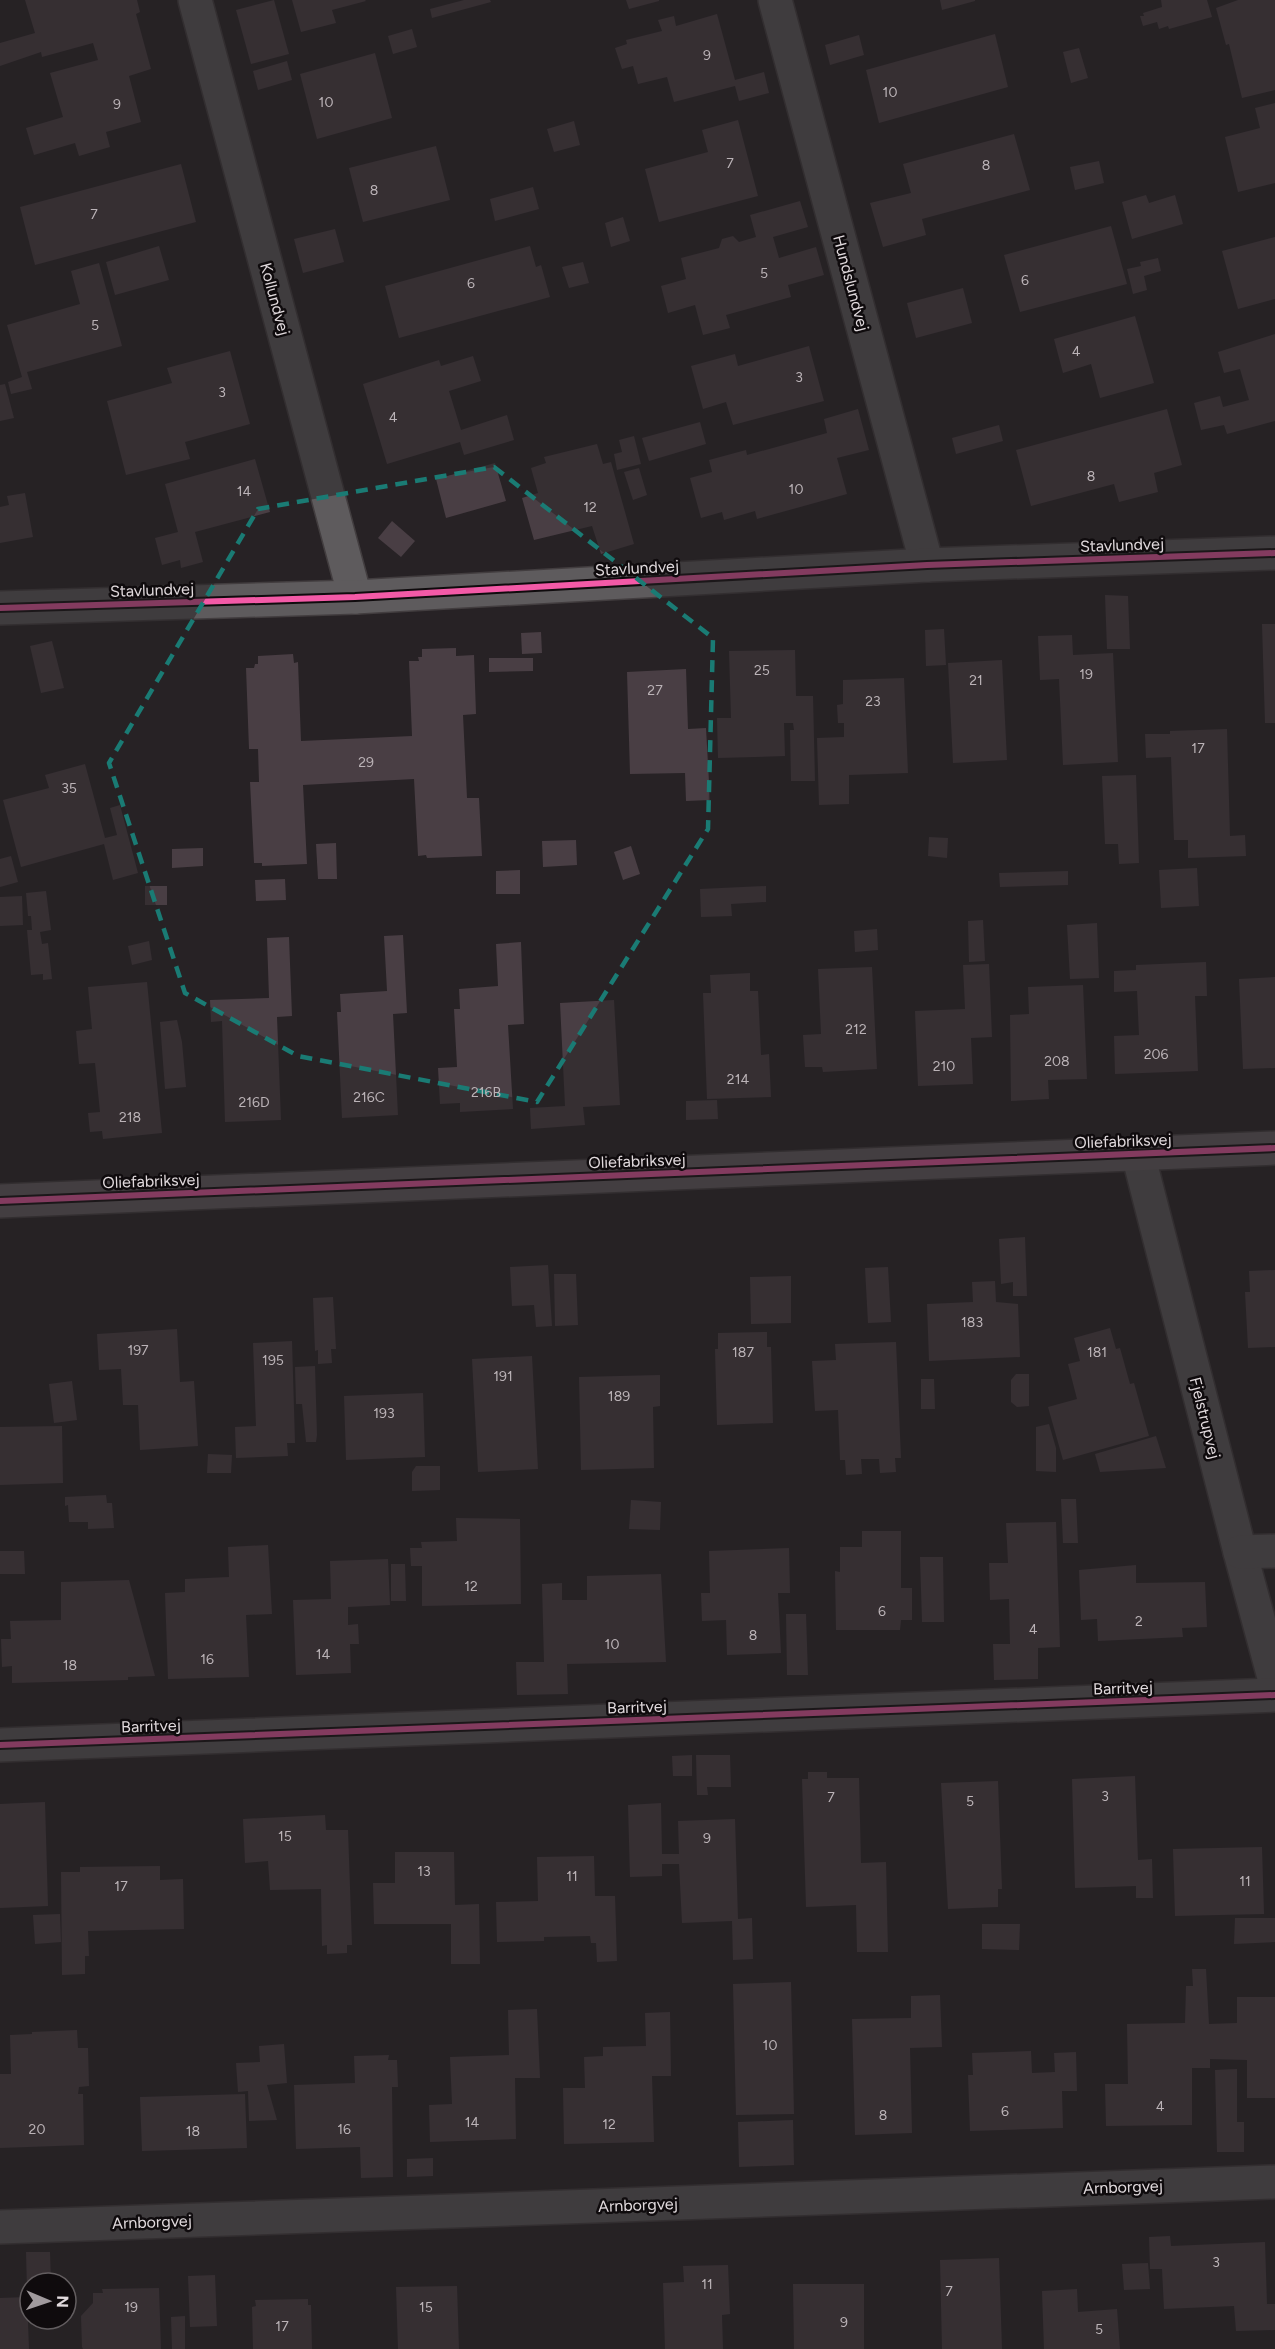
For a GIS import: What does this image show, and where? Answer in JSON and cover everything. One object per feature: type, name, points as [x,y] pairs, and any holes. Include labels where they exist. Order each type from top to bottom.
[{"type":"street","name":"Kollundvej","points":[[195,0],[356,597]]},
{"type":"street","name":"Hundslundvej","points":[[776,0],[927,565]]},
{"type":"street","name":"Stavlundvej","points":[[0,608],[356,597],[927,565],[1275,553]]},
{"type":"street","name":"Oliefabriksvej","points":[[0,1201],[1275,1148]]},
{"type":"street","name":"Fjelstrupvej","points":[[1138,1154],[1275,1681]]},
{"type":"street","points":[[1240,1552],[1275,1551]]},
{"type":"street","name":"Barritvej","points":[[0,1745],[1275,1695]]},
{"type":"street","name":"Arnborgvej","points":[[0,2228],[1275,2182]]},
{"type":"highlighted area","points":[[494,467],[713,638],[708,829],[537,1102],[298,1056],[185,993],[109,763],[258,509]]},
{"type":"building","points":[[25,0],[137,0],[140,12],[136,14],[151,69],[129,76],[141,122],[106,132],[110,147],[79,156],[75,143],[34,155],[26,128],[63,117],[50,73],[98,60],[93,43],[42,57],[41,52],[0,66],[0,43],[35,33]]},
{"type":"building","points":[[274,0],[289,54],[251,64],[236,10]]},
{"type":"building","points":[[292,0],[366,1],[332,10],[336,23],[301,32]]},
{"type":"building","points":[[464,0],[490,0],[491,2],[432,18],[430,9]]},
{"type":"building","points":[[626,0],[659,0],[659,1],[629,9]]},
{"type":"building","points":[[940,0],[975,0],[975,1],[942,10]]},
{"type":"building","points":[[1161,0],[1207,0],[1212,17],[1169,29],[1168,26],[1159,29],[1157,22],[1143,26],[1140,16],[1162,7]]},
{"type":"building","points":[[1238,0],[1275,0],[1275,90],[1242,98],[1229,44],[1226,45],[1216,8]]},
{"type":"building","points":[[717,14],[735,80],[764,72],[769,93],[739,101],[735,86],[674,102],[667,77],[638,84],[633,66],[622,69],[615,48],[627,44],[626,40],[662,31],[658,20],[674,16],[676,26]]},
{"type":"building","points":[[412,29],[417,47],[393,54],[388,36]]},
{"type":"building","points":[[995,34],[1008,87],[879,123],[866,70]]},
{"type":"building","points":[[859,35],[864,55],[830,65],[825,45]]},
{"type":"building","points":[[1079,48],[1088,78],[1071,83],[1063,52]]},
{"type":"building","points":[[375,53],[392,118],[317,139],[300,74]]},
{"type":"building","points":[[287,61],[292,80],[258,90],[253,71]]},
{"type":"building","points":[[1275,103],[1275,183],[1238,192],[1225,137],[1260,128],[1255,108]]},
{"type":"building","points":[[738,120],[758,196],[659,222],[645,169],[708,152],[702,130]]},
{"type":"building","points":[[574,121],[580,145],[554,152],[547,129]]},
{"type":"building","points":[[1014,134],[1030,190],[922,219],[926,235],[883,247],[870,203],[911,193],[903,164]]},
{"type":"building","points":[[436,146],[450,200],[363,222],[349,168]]},
{"type":"building","points":[[1099,161],[1104,183],[1075,190],[1070,167]]},
{"type":"building","points":[[181,164],[196,222],[35,265],[20,207]]},
{"type":"building","points":[[533,187],[539,209],[495,221],[490,199]]},
{"type":"building","points":[[1146,195],[1149,203],[1175,195],[1183,224],[1132,239],[1122,202]]},
{"type":"building","points":[[800,201],[808,227],[773,237],[779,258],[816,247],[824,275],[788,285],[791,297],[726,315],[730,328],[703,335],[695,305],[668,313],[661,286],[686,279],[681,258],[719,248],[722,239],[733,236],[739,242],[756,237],[750,215]]},
{"type":"building","points":[[623,217],[630,241],[611,247],[605,223]]},
{"type":"building","points":[[1111,226],[1127,284],[1020,312],[1004,255]]},
{"type":"building","points":[[335,229],[344,262],[303,273],[294,239]]},
{"type":"building","points":[[1275,237],[1275,299],[1238,309],[1222,251]]},
{"type":"building","points":[[159,246],[169,280],[115,295],[106,262]]},
{"type":"building","points":[[530,246],[536,267],[541,265],[550,297],[399,338],[385,286]]},
{"type":"building","points":[[1158,258],[1161,271],[1144,276],[1147,290],[1133,294],[1127,269],[1141,266],[1140,262]]},
{"type":"building","points":[[583,262],[589,283],[569,288],[562,267]]},
{"type":"building","points":[[99,263],[122,346],[27,372],[32,389],[11,394],[8,382],[22,377],[7,325],[80,304],[71,271]]},
{"type":"building","points":[[963,288],[972,323],[916,338],[907,303]]},
{"type":"building","points":[[1135,316],[1154,383],[1100,398],[1091,364],[1063,373],[1054,339]]},
{"type":"building","points":[[1275,334],[1275,421],[1227,434],[1224,425],[1201,430],[1194,403],[1220,396],[1223,407],[1249,400],[1240,369],[1224,373],[1218,352]]},
{"type":"building","points":[[809,346],[824,401],[733,425],[726,402],[703,409],[691,366],[735,354],[738,366]]},
{"type":"building","points":[[230,351],[250,424],[185,442],[190,459],[126,475],[107,401],[172,383],[167,368]]},
{"type":"building","points":[[473,356],[481,381],[449,391],[461,430],[507,415],[514,440],[464,455],[460,442],[387,464],[363,384],[439,360],[441,366]]},
{"type":"building","points":[[5,384],[14,418],[0,421],[0,385]]},
{"type":"building","points":[[858,409],[869,450],[837,458],[847,494],[757,519],[755,511],[724,520],[722,512],[701,518],[690,478],[712,472],[709,460],[746,450],[747,455],[827,433],[824,419]]},
{"type":"building","points":[[1167,409],[1182,465],[1154,473],[1158,492],[1119,502],[1114,484],[1031,506],[1016,450]]},
{"type":"building","points":[[700,422],[706,444],[649,461],[642,438]]},
{"type":"building","points":[[999,425],[1003,441],[956,454],[952,438]]},
{"type":"building","points":[[634,436],[641,464],[617,470],[614,454],[622,452],[619,440]]},
{"type":"building","points":[[597,444],[603,464],[611,462],[634,544],[601,554],[592,526],[534,540],[522,498],[538,493],[531,468],[546,463],[544,457]]},
{"type":"building","points":[[255,459],[270,512],[195,532],[203,562],[181,568],[180,560],[162,565],[155,538],[178,532],[165,484]]},
{"type":"building","points":[[495,463],[506,501],[446,518],[436,479]]},
{"type":"building","points":[[639,468],[647,495],[633,500],[624,472]]},
{"type":"building","points":[[25,493],[33,537],[0,543],[0,507],[9,505],[7,496]]},
{"type":"building","points":[[392,521],[415,541],[401,557],[378,538]]},
{"type":"building","points":[[1105,595],[1128,596],[1130,649],[1107,649]]},
{"type":"building","points":[[1262,624],[1275,624],[1275,723],[1265,723]]},
{"type":"building","points":[[944,629],[946,665],[926,666],[925,630]]},
{"type":"building","points":[[541,632],[542,653],[522,654],[521,633]]},
{"type":"building","points":[[1072,635],[1073,655],[1113,653],[1118,762],[1063,765],[1059,679],[1040,680],[1038,636]]},
{"type":"building","points":[[52,641],[64,688],[41,693],[30,646]]},
{"type":"building","points":[[456,648],[456,656],[474,655],[476,714],[463,715],[467,798],[479,798],[482,856],[427,858],[426,855],[418,856],[414,779],[303,785],[307,864],[262,866],[262,863],[254,863],[250,782],[259,782],[258,749],[249,749],[246,668],[254,668],[255,664],[258,664],[258,656],[293,654],[294,663],[298,662],[301,741],[412,736],[409,661],[419,661],[418,657],[422,657],[422,649]]},
{"type":"building","points":[[795,650],[796,696],[813,696],[815,781],[791,781],[790,730],[794,730],[793,723],[784,723],[785,756],[718,758],[717,718],[731,718],[729,651]]},
{"type":"building","points":[[489,658],[533,658],[533,671],[489,672]]},
{"type":"building","points":[[1002,660],[1007,760],[953,763],[948,663]]},
{"type":"building","points":[[686,669],[688,729],[706,728],[710,800],[686,801],[685,773],[630,774],[627,672]]},
{"type":"building","points":[[904,678],[908,773],[849,775],[849,804],[819,805],[817,738],[844,737],[844,723],[838,723],[837,705],[843,704],[843,680]]},
{"type":"building","points":[[1227,729],[1230,836],[1245,835],[1246,856],[1188,858],[1188,840],[1174,840],[1171,757],[1146,758],[1145,734]]},
{"type":"building","points":[[85,764],[105,838],[117,835],[110,808],[120,805],[138,873],[113,880],[104,844],[21,867],[3,800],[49,788],[45,775]]},
{"type":"building","points":[[1136,775],[1139,863],[1119,864],[1118,844],[1105,844],[1102,776]]},
{"type":"building","points":[[929,837],[948,838],[947,858],[928,856]]},
{"type":"building","points":[[576,840],[577,865],[543,867],[542,841]]},
{"type":"building","points":[[336,843],[337,879],[318,879],[316,844]]},
{"type":"building","points":[[631,846],[640,874],[623,880],[614,852]]},
{"type":"building","points":[[203,848],[203,866],[172,868],[172,849]]},
{"type":"building","points":[[11,856],[18,882],[0,887],[0,859]]},
{"type":"building","points":[[1197,868],[1199,906],[1161,908],[1159,870]]},
{"type":"building","points":[[520,870],[520,894],[496,894],[496,871]]},
{"type":"building","points":[[1068,871],[1068,885],[1000,887],[999,873]]},
{"type":"building","points":[[285,879],[286,900],[256,901],[255,880]]},
{"type":"building","points":[[145,886],[167,886],[167,905],[145,905]]},
{"type":"building","points":[[766,886],[766,902],[731,904],[732,916],[701,917],[700,889]]},
{"type":"building","points":[[46,891],[51,930],[40,932],[42,944],[48,943],[52,979],[43,980],[43,974],[31,975],[27,930],[32,930],[26,893]]},
{"type":"building","points":[[22,896],[23,925],[0,926],[0,897]]},
{"type":"building","points":[[983,920],[985,961],[969,962],[968,921]]},
{"type":"building","points":[[1097,923],[1099,978],[1070,979],[1067,925]]},
{"type":"building","points":[[877,929],[878,950],[855,952],[854,931]]},
{"type":"building","points":[[403,935],[407,1013],[393,1014],[398,1115],[342,1118],[337,1012],[341,1012],[340,994],[387,991],[384,936]]},
{"type":"building","points":[[289,937],[292,1016],[277,1017],[281,1120],[225,1122],[222,1021],[211,1022],[210,1000],[269,998],[267,938]]},
{"type":"building","points":[[149,941],[152,960],[132,965],[128,946]]},
{"type":"building","points":[[521,942],[524,1024],[508,1025],[513,1109],[460,1112],[460,1103],[440,1104],[438,1068],[457,1067],[454,1009],[460,1009],[459,989],[498,986],[496,944]]},
{"type":"building","points":[[1206,962],[1207,996],[1195,996],[1198,1071],[1115,1074],[1114,1036],[1139,1035],[1137,991],[1114,992],[1114,971],[1136,970],[1136,965]]},
{"type":"building","points":[[989,964],[992,1037],[971,1038],[973,1084],[918,1086],[915,1011],[965,1009],[963,965]]},
{"type":"building","points":[[872,967],[877,1069],[823,1072],[822,1067],[805,1067],[803,1035],[821,1034],[818,969]]},
{"type":"building","points":[[750,973],[750,991],[758,991],[761,1055],[769,1054],[771,1097],[707,1099],[703,993],[711,993],[710,975]]},
{"type":"building","points":[[1275,977],[1275,1068],[1243,1069],[1239,979]]},
{"type":"building","points":[[147,982],[162,1133],[103,1139],[102,1131],[90,1132],[88,1113],[100,1112],[95,1063],[79,1064],[76,1031],[92,1029],[88,987]]},
{"type":"building","points":[[1083,985],[1087,1079],[1048,1080],[1049,1099],[1011,1101],[1010,1015],[1029,1014],[1028,987]]},
{"type":"building","points":[[614,1000],[620,1105],[583,1107],[585,1125],[531,1129],[530,1108],[565,1106],[560,1003]]},
{"type":"building","points":[[177,1020],[182,1042],[186,1087],[165,1089],[160,1022]]},
{"type":"building","points":[[717,1100],[718,1119],[686,1120],[686,1101]]},
{"type":"building","points":[[1025,1237],[1027,1296],[1013,1296],[1013,1282],[1001,1284],[999,1239]]},
{"type":"building","points":[[548,1265],[552,1326],[536,1327],[534,1305],[512,1306],[510,1267]]},
{"type":"building","points":[[888,1267],[891,1322],[868,1323],[865,1268]]},
{"type":"building","points":[[1275,1270],[1275,1347],[1248,1348],[1245,1292],[1250,1292],[1249,1271]]},
{"type":"building","points":[[554,1274],[576,1274],[578,1325],[555,1326]]},
{"type":"building","points":[[791,1276],[791,1323],[751,1324],[750,1277]]},
{"type":"building","points":[[995,1281],[996,1302],[1018,1304],[1020,1357],[929,1361],[927,1304],[973,1302],[972,1282]]},
{"type":"building","points":[[333,1297],[336,1349],[331,1349],[332,1363],[318,1364],[318,1350],[315,1351],[313,1298]]},
{"type":"building","points":[[1110,1328],[1116,1349],[1120,1348],[1130,1384],[1134,1383],[1149,1436],[1063,1460],[1048,1407],[1077,1399],[1068,1364],[1080,1361],[1074,1338]]},
{"type":"building","points":[[177,1329],[180,1382],[194,1381],[198,1446],[140,1450],[138,1405],[123,1405],[121,1369],[99,1370],[97,1334]]},
{"type":"building","points":[[767,1332],[767,1347],[771,1347],[773,1423],[717,1425],[715,1349],[718,1349],[718,1333]]},
{"type":"building","points":[[292,1341],[295,1443],[287,1443],[288,1456],[236,1458],[235,1427],[256,1426],[253,1343]]},
{"type":"building","points":[[896,1342],[901,1458],[895,1458],[896,1472],[880,1473],[879,1459],[861,1459],[862,1474],[846,1475],[845,1460],[840,1460],[838,1410],[815,1411],[812,1361],[836,1360],[835,1344]]},
{"type":"building","points":[[532,1356],[538,1469],[478,1472],[472,1359]]},
{"type":"building","points":[[315,1366],[317,1435],[316,1442],[306,1442],[302,1404],[296,1404],[295,1367]]},
{"type":"building","points":[[1016,1374],[1029,1374],[1029,1406],[1017,1407],[1011,1402],[1011,1380]]},
{"type":"building","points":[[660,1375],[660,1406],[653,1407],[654,1468],[581,1470],[579,1377]]},
{"type":"building","points":[[921,1379],[934,1379],[935,1409],[921,1409]]},
{"type":"building","points":[[72,1381],[77,1420],[54,1423],[49,1384]]},
{"type":"building","points":[[423,1393],[425,1457],[346,1460],[344,1396]]},
{"type":"building","points":[[1049,1424],[1056,1448],[1056,1472],[1036,1471],[1036,1427]]},
{"type":"building","points":[[62,1426],[63,1483],[0,1485],[0,1427]]},
{"type":"building","points":[[1156,1436],[1166,1468],[1100,1472],[1095,1454]]},
{"type":"building","points":[[208,1454],[232,1455],[231,1473],[207,1473]]},
{"type":"building","points":[[416,1466],[440,1466],[440,1490],[412,1491],[412,1472]]},
{"type":"building","points":[[106,1495],[107,1503],[112,1503],[114,1528],[88,1529],[88,1522],[69,1522],[65,1497]]},
{"type":"building","points":[[1061,1499],[1076,1499],[1078,1543],[1063,1543]]},
{"type":"building","points":[[631,1500],[661,1502],[660,1530],[629,1529]]},
{"type":"building","points":[[456,1518],[520,1519],[521,1604],[422,1606],[422,1566],[411,1566],[410,1548],[422,1548],[421,1542],[457,1541]]},
{"type":"building","points":[[1056,1522],[1060,1647],[1038,1648],[1038,1679],[994,1680],[993,1644],[1010,1644],[1009,1599],[990,1600],[989,1563],[1008,1563],[1006,1523]]},
{"type":"building","points":[[862,1531],[901,1531],[901,1588],[912,1588],[912,1620],[901,1620],[900,1630],[836,1630],[835,1571],[840,1572],[840,1547],[862,1547]]},
{"type":"building","points":[[268,1545],[272,1614],[246,1615],[249,1677],[168,1679],[165,1593],[185,1592],[185,1579],[229,1577],[228,1547]]},
{"type":"building","points":[[789,1548],[790,1593],[778,1593],[781,1653],[727,1655],[726,1620],[702,1621],[701,1593],[710,1593],[709,1551]]},
{"type":"building","points":[[0,1551],[24,1551],[25,1574],[0,1574]]},
{"type":"building","points":[[920,1557],[943,1557],[944,1622],[922,1622]]},
{"type":"building","points":[[388,1559],[390,1605],[348,1607],[348,1625],[358,1624],[359,1644],[350,1644],[351,1673],[296,1675],[293,1600],[331,1599],[330,1561]]},
{"type":"building","points":[[391,1564],[405,1564],[406,1601],[391,1601]]},
{"type":"building","points":[[1136,1565],[1136,1583],[1205,1582],[1207,1627],[1182,1628],[1183,1637],[1098,1641],[1097,1619],[1081,1620],[1079,1570]]},
{"type":"building","points":[[661,1574],[666,1662],[567,1664],[568,1694],[517,1695],[516,1662],[544,1662],[542,1584],[562,1583],[562,1600],[587,1600],[587,1576]]},
{"type":"building","points":[[129,1580],[155,1676],[128,1677],[128,1680],[12,1683],[12,1666],[2,1667],[1,1639],[11,1639],[10,1621],[61,1620],[61,1582]]},
{"type":"building","points":[[786,1614],[806,1614],[808,1675],[787,1675]]},
{"type":"building","points":[[692,1755],[692,1776],[673,1776],[672,1756]]},
{"type":"building","points":[[696,1755],[730,1755],[731,1787],[707,1787],[708,1795],[697,1795]]},
{"type":"building","points":[[808,1772],[827,1772],[827,1778],[859,1778],[861,1863],[886,1862],[888,1952],[857,1952],[856,1905],[806,1907],[802,1779],[808,1779]]},
{"type":"building","points":[[1135,1776],[1138,1860],[1152,1859],[1153,1898],[1136,1898],[1136,1886],[1075,1888],[1072,1779]]},
{"type":"building","points":[[998,1781],[1002,1889],[998,1889],[998,1907],[948,1909],[941,1783]]},
{"type":"building","points":[[45,1802],[48,1906],[0,1908],[0,1804]]},
{"type":"building","points":[[661,1803],[662,1854],[679,1854],[678,1821],[735,1819],[738,1919],[752,1918],[753,1959],[733,1960],[732,1921],[682,1923],[679,1864],[662,1864],[662,1876],[630,1877],[628,1805]]},
{"type":"building","points":[[325,1815],[326,1830],[348,1830],[352,1945],[347,1945],[347,1953],[327,1954],[327,1945],[322,1946],[321,1889],[270,1890],[268,1861],[245,1863],[243,1819]]},
{"type":"building","points":[[1262,1847],[1264,1914],[1175,1916],[1173,1849]]},
{"type":"building","points":[[395,1852],[454,1852],[455,1905],[479,1904],[480,1964],[451,1964],[451,1924],[374,1924],[373,1883],[395,1883]]},
{"type":"building","points":[[594,1856],[595,1896],[615,1896],[617,1961],[597,1962],[596,1943],[591,1943],[590,1936],[544,1937],[544,1941],[497,1942],[496,1902],[538,1901],[537,1857]]},
{"type":"building","points":[[160,1866],[160,1880],[183,1879],[184,1929],[88,1931],[89,1956],[85,1956],[85,1974],[62,1975],[61,1872],[80,1872],[80,1867]]},
{"type":"building","points":[[60,1914],[61,1942],[35,1944],[33,1915]]},
{"type":"building","points":[[1235,1918],[1275,1918],[1275,1942],[1234,1944]]},
{"type":"building","points":[[982,1924],[1020,1924],[1019,1950],[982,1949]]},
{"type":"building","points":[[1192,1969],[1206,1969],[1209,2024],[1237,2023],[1237,1997],[1275,1997],[1275,2098],[1247,2098],[1247,2060],[1210,2059],[1210,2068],[1192,2068],[1192,2125],[1106,2126],[1105,2084],[1128,2084],[1127,2024],[1185,2023],[1186,1986],[1193,1986]]},
{"type":"building","points":[[791,1982],[794,2114],[736,2115],[733,1984]]},
{"type":"building","points":[[940,1995],[942,2047],[910,2048],[912,2133],[855,2135],[852,2019],[911,2018],[911,1996]]},
{"type":"building","points":[[537,2009],[540,2078],[515,2078],[516,2139],[430,2142],[429,2105],[452,2104],[450,2057],[509,2055],[508,2010]]},
{"type":"building","points":[[670,2012],[671,2076],[652,2076],[654,2142],[564,2144],[563,2088],[585,2088],[584,2057],[603,2056],[603,2047],[646,2046],[645,2013]]},
{"type":"building","points":[[77,2030],[78,2048],[88,2048],[89,2086],[79,2087],[78,2094],[83,2094],[84,2145],[0,2148],[0,2074],[11,2074],[10,2035]]},
{"type":"building","points":[[284,2044],[287,2083],[267,2085],[277,2120],[249,2121],[248,2091],[238,2092],[236,2063],[260,2062],[259,2046]]},
{"type":"building","points":[[1031,2051],[1032,2073],[1055,2072],[1054,2053],[1076,2052],[1077,2091],[1062,2091],[1063,2128],[970,2131],[968,2075],[973,2075],[972,2053]]},
{"type":"building","points":[[389,2055],[388,2060],[397,2060],[398,2087],[392,2087],[393,2177],[361,2178],[360,2147],[296,2149],[294,2085],[355,2083],[354,2056]]},
{"type":"building","points":[[1237,2069],[1237,2122],[1244,2122],[1244,2152],[1217,2152],[1215,2070]]},
{"type":"building","points":[[245,2094],[247,2148],[142,2151],[140,2097]]},
{"type":"building","points":[[793,2120],[794,2165],[739,2167],[738,2122]]},
{"type":"building","points":[[433,2158],[433,2176],[407,2177],[407,2159]]},
{"type":"building","points":[[1170,2236],[1171,2246],[1265,2242],[1267,2304],[1275,2304],[1275,2330],[1236,2331],[1234,2306],[1164,2309],[1162,2269],[1150,2269],[1149,2237]]},
{"type":"building","points":[[26,2252],[50,2252],[51,2271],[27,2271]]},
{"type":"building","points":[[999,2258],[1002,2349],[942,2349],[940,2260]]},
{"type":"building","points":[[1148,2263],[1150,2289],[1124,2290],[1122,2264]]},
{"type":"building","points":[[728,2265],[730,2314],[722,2315],[723,2349],[665,2349],[663,2283],[684,2282],[683,2266]]},
{"type":"building","points":[[215,2275],[217,2326],[190,2327],[188,2276]]},
{"type":"building","points":[[793,2284],[864,2284],[864,2349],[794,2349]]},
{"type":"building","points":[[457,2286],[459,2349],[398,2349],[396,2287]]},
{"type":"building","points":[[159,2288],[161,2349],[83,2349],[81,2316],[93,2303],[93,2293],[103,2293],[102,2289]]},
{"type":"building","points":[[1077,2289],[1078,2312],[1117,2309],[1120,2349],[1044,2349],[1042,2291]]},
{"type":"building","points":[[18,2297],[18,2331],[28,2331],[29,2349],[0,2349],[0,2298]]},
{"type":"building","points":[[308,2299],[308,2305],[311,2305],[312,2349],[253,2349],[252,2307],[256,2306],[255,2300]]},
{"type":"building","points":[[185,2316],[185,2349],[172,2349],[171,2317]]},
{"type":"cycle path","points":[[0,608],[355,597],[927,565],[1275,553]]},
{"type":"cycle path","points":[[0,1201],[1275,1148]]},
{"type":"cycle path","points":[[0,1745],[1275,1695]]}]
